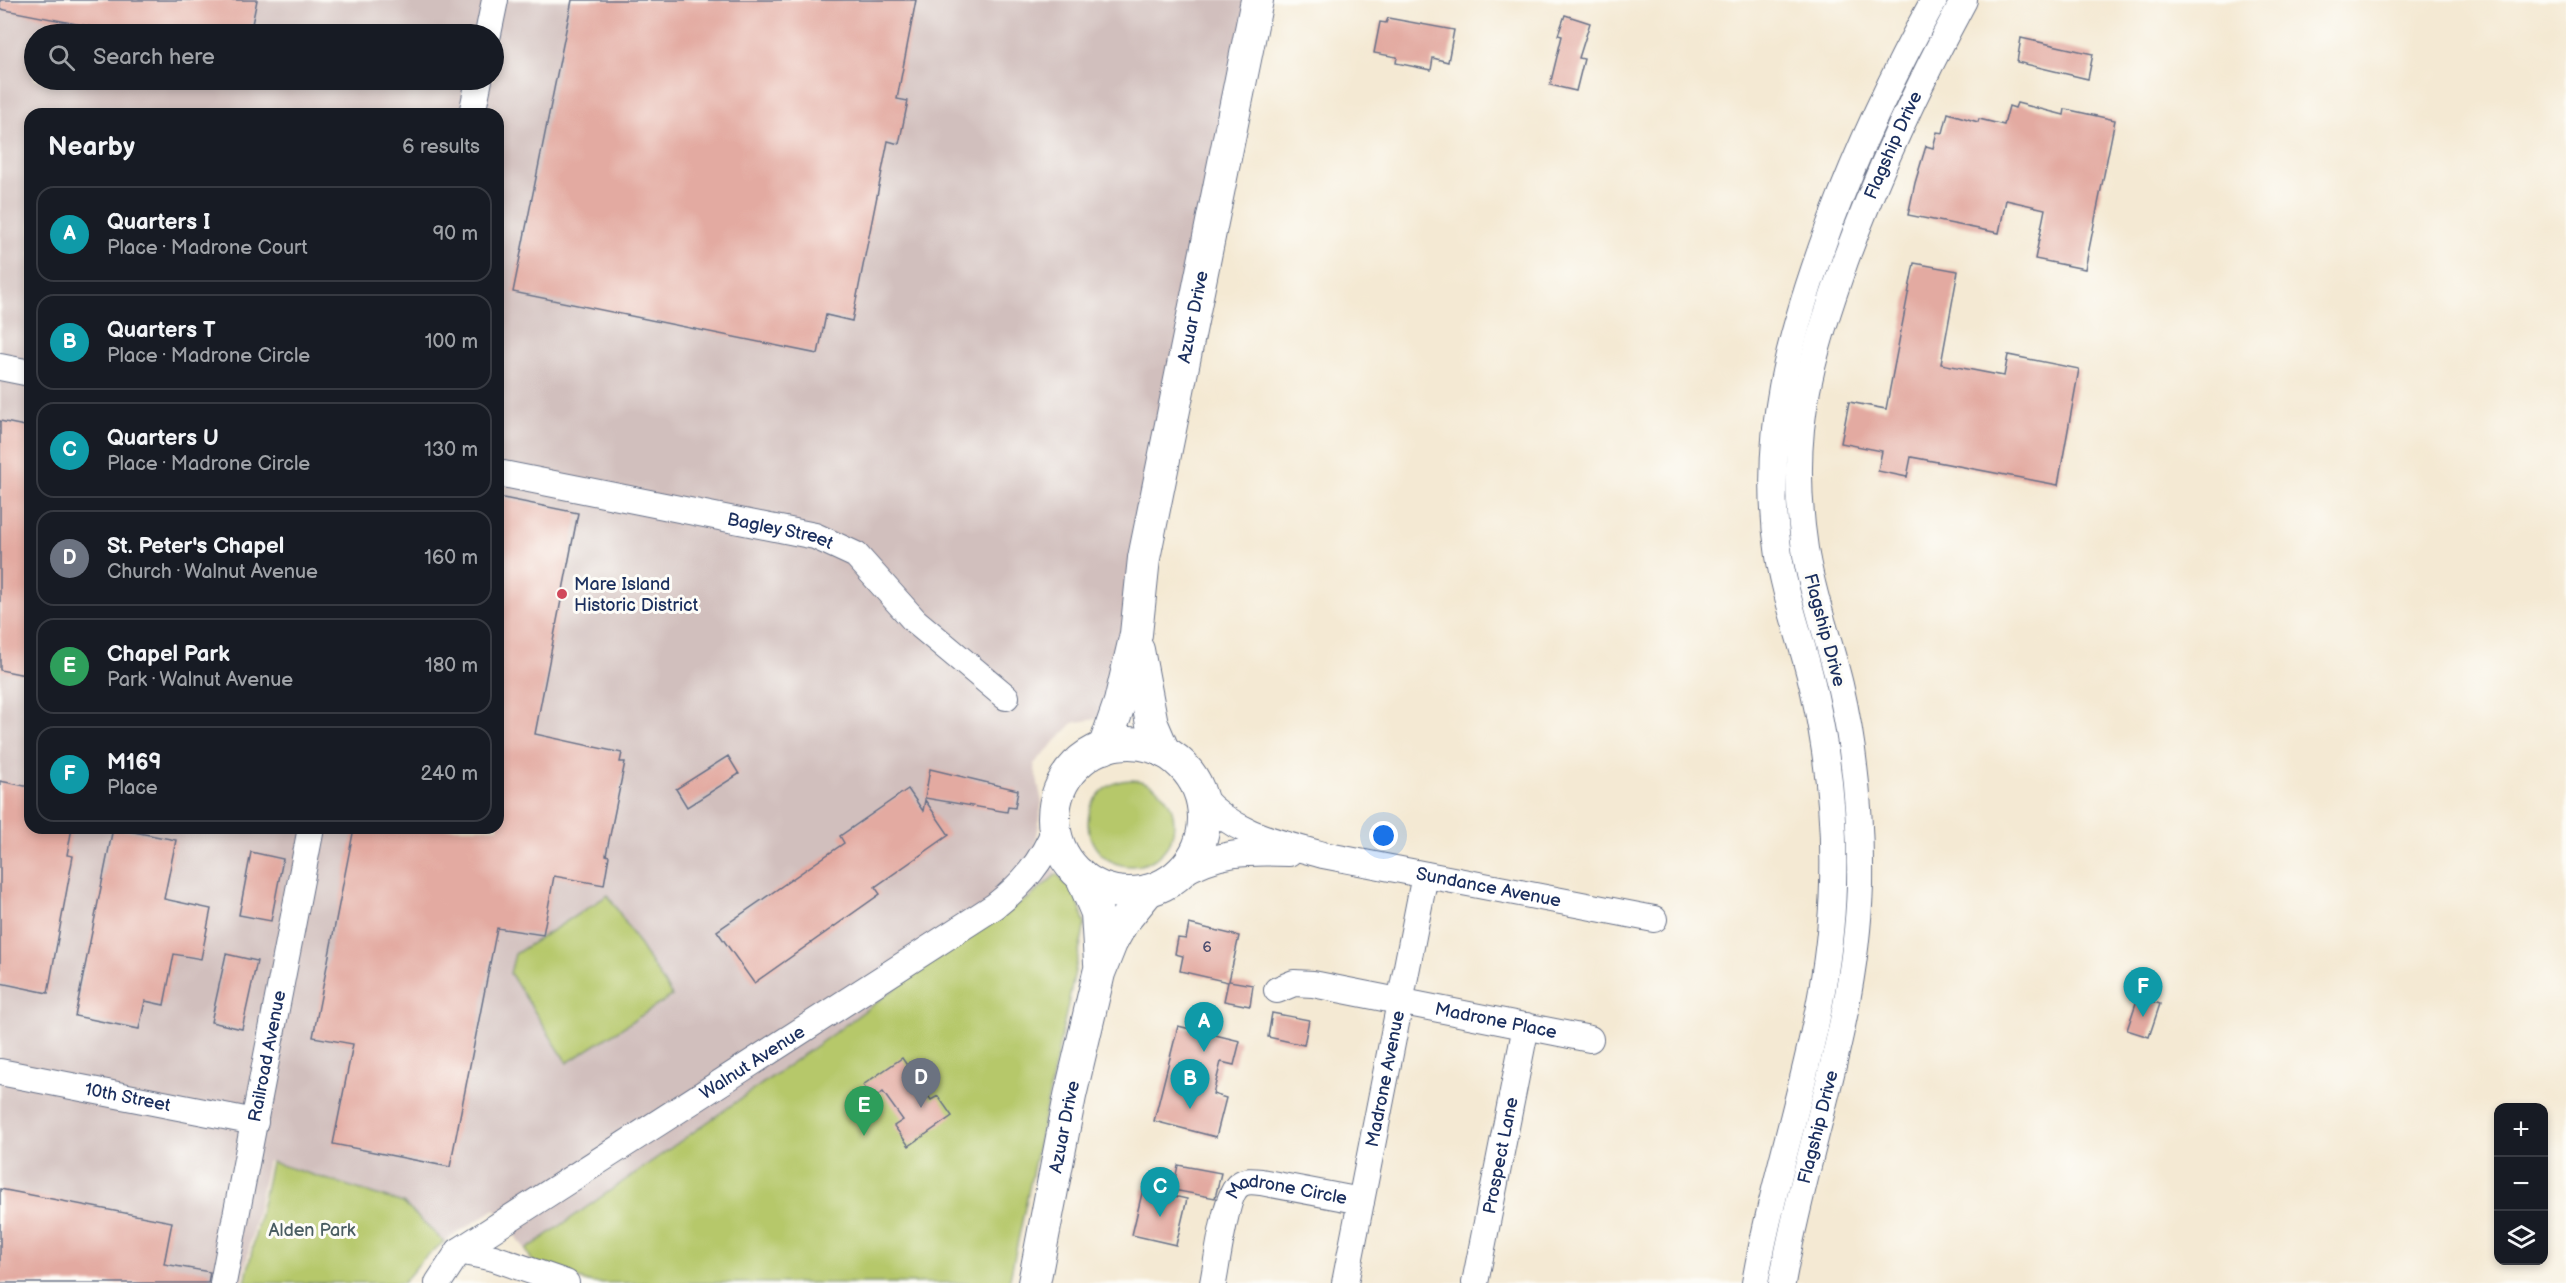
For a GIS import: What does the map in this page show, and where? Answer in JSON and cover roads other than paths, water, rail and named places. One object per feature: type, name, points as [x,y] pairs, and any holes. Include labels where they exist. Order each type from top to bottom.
[{"type":"main road","name":"Azuar Drive","points":[[1104,748],[1120,702],[1136,634],[1144,558],[1257,0]]},
{"type":"main road","name":"Azuar Drive","points":[[1136,634],[1152,724],[1164,752]]},
{"type":"main road","points":[[1125,743],[1164,752],[1187,771],[1201,796],[1204,816],[1203,832],[1197,851],[1180,874],[1167,884],[1148,891],[1130,893],[1113,891],[1096,885],[1081,876],[1064,854],[1055,829],[1055,808],[1066,778],[1078,764],[1104,748],[1125,743]]},
{"type":"main road","name":"Azuar Drive","points":[[1081,876],[1097,913],[1100,973]]},
{"type":"main road","name":"Azuar Drive","points":[[1034,1283],[1070,1095],[1100,973],[1122,923],[1148,891]]},
{"type":"street","points":[[490,24],[495,0]]},
{"type":"street","name":"Flagship Drive","points":[[1755,1283],[1774,1187],[1807,1070],[1819,1015],[1828,959],[1833,885],[1831,809],[1821,728],[1808,666],[1786,591],[1775,524],[1772,457],[1774,427],[1785,364],[1823,244],[1869,129],[1934,0]]},
{"type":"street","name":"Flagship Drive","points":[[1782,1283],[1800,1193],[1845,1020],[1854,964],[1860,886],[1858,807],[1848,724],[1831,650],[1812,585],[1801,521],[1799,458],[1805,399],[1825,321],[1873,189],[1913,98],[1964,0]]},
{"type":"street","points":[[473,108],[477,90]]},
{"type":"street","points":[[0,367],[24,372]]},
{"type":"street","name":"Bagley Street","points":[[504,474],[815,536],[856,555],[915,621],[1006,697]]},
{"type":"street","name":"Sundance Avenue","points":[[1201,796],[1215,812],[1230,823],[1270,839],[1323,855],[1654,919]]},
{"type":"street","name":"Walnut Avenue","points":[[438,1283],[459,1251],[995,906],[1014,891],[1039,864],[1055,829]]},
{"type":"street","name":"Railroad Avenue","points":[[223,1283],[310,834]]},
{"type":"street","name":"Sundance Avenue","points":[[1180,874],[1208,859],[1247,852],[1323,855]]},
{"type":"street","name":"Madrone Avenue","points":[[1345,1283],[1425,875]]},
{"type":"street","name":"Madrone Place","points":[[1277,990],[1294,983],[1313,984],[1590,1039]]},
{"type":"street","name":"Prospect Lane","points":[[1475,1283],[1526,1026]]},
{"type":"street","name":"10th Street","points":[[0,1072],[255,1122]]},
{"type":"street","name":"Madrone Circle","points":[[1213,1283],[1229,1199],[1239,1184],[1250,1180],[1361,1201]]},
{"type":"street","points":[[459,1251],[494,1258],[566,1283]]},
{"type":"place","name":"Mare Island Historic District","points":[[562,594]]},
{"type":"place","name":"M169","points":[[2143,1017]]},
{"type":"place","name":"Quarters I","points":[[1204,1052]]},
{"type":"place","name":"St. Peter's Chapel","points":[[921,1108]]},
{"type":"place","name":"Quarters T","points":[[1190,1109]]},
{"type":"place","name":"Chapel Park","points":[[864,1136]]},
{"type":"place","name":"Quarters U","points":[[1160,1217]]},
{"type":"park label","name":"Alden Park","points":[[312,1230]]}]
